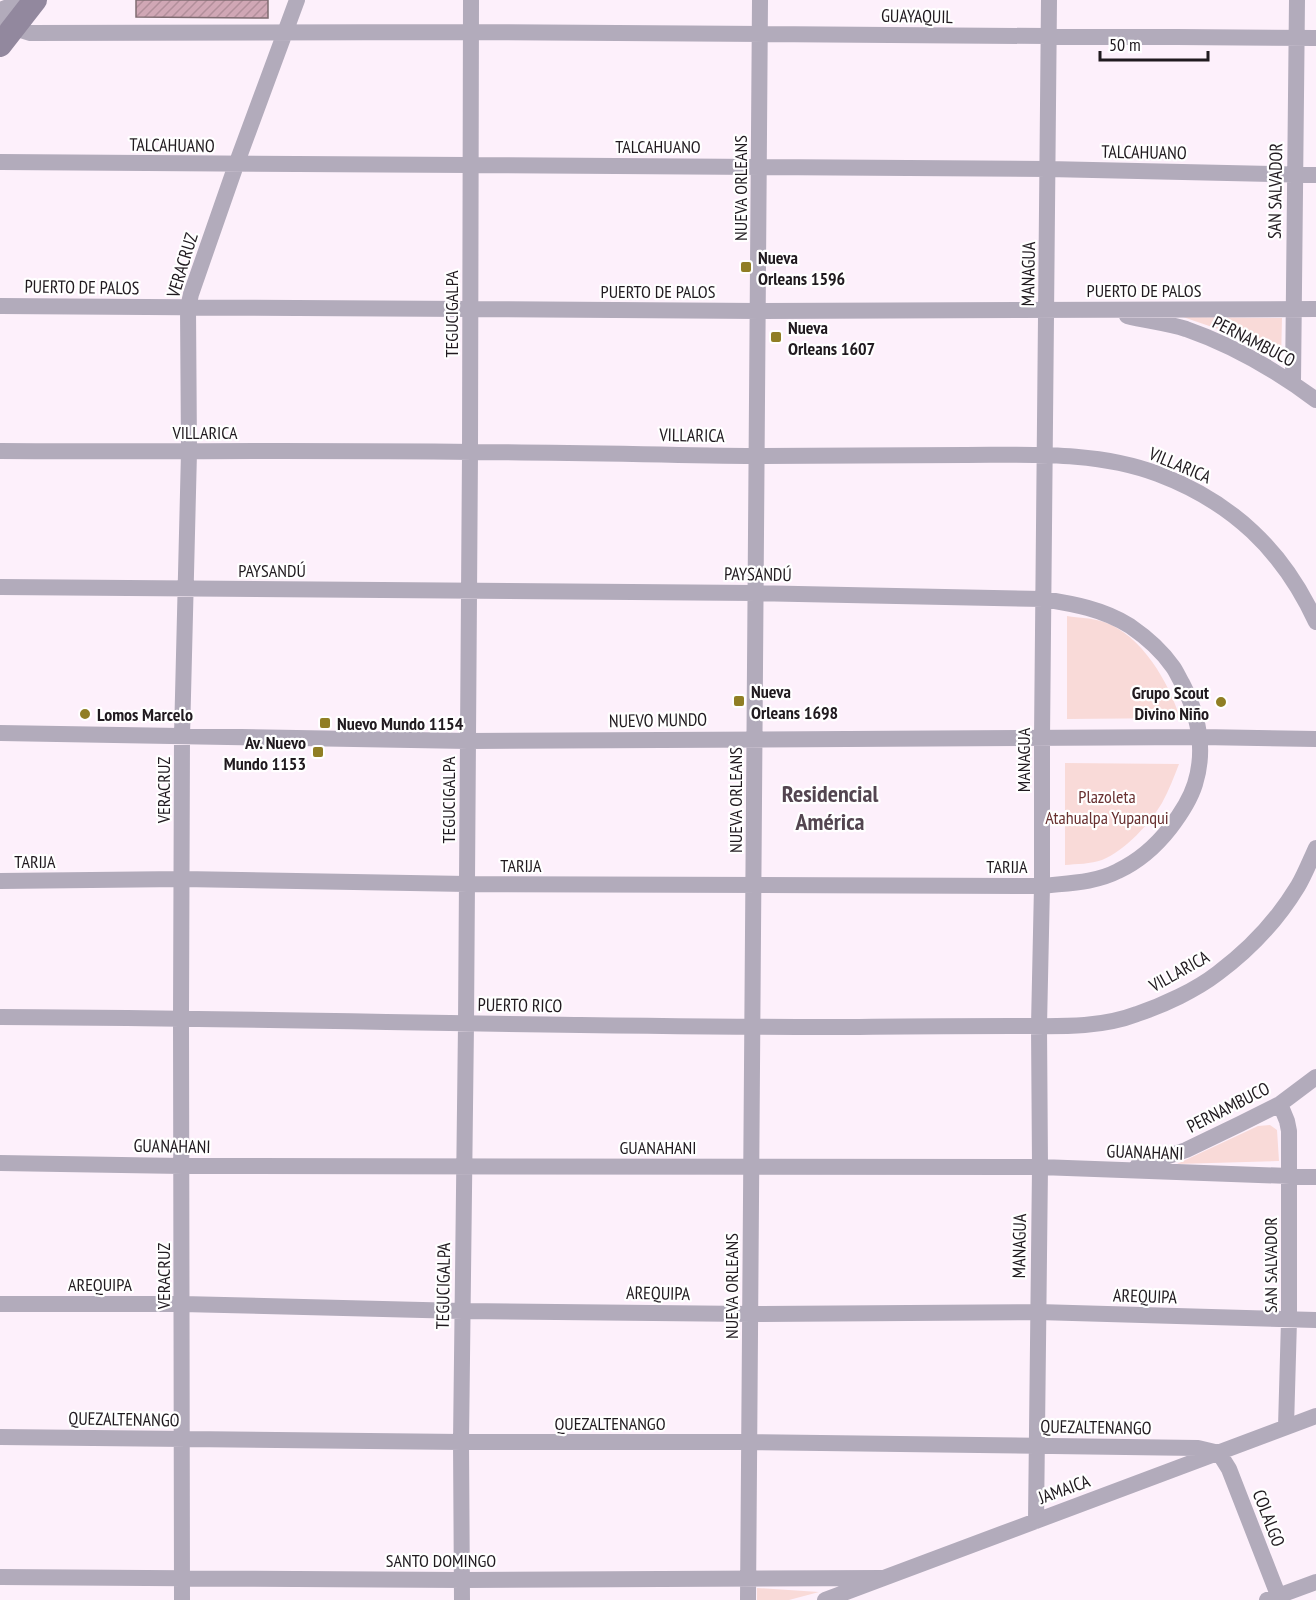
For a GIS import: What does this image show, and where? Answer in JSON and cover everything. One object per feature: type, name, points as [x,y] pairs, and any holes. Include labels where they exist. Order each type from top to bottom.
[{"type":"main road","points":[[4,24],[35,0]]},
{"type":"street","points":[[4,24],[27,0]]},
{"type":"street","name":"VERACRUZ","points":[[182,1600],[181,1017],[183,736],[189,452],[188,308],[236,165],[297,0]]},
{"type":"street","name":"TEGUCIGALPA","points":[[462,1600],[461,1442],[468,741],[471,0]]},
{"type":"street","name":"NUEVA ORLEANS","points":[[748,1600],[760,0]]},
{"type":"street","name":"MANAGUA","points":[[1036,1521],[1049,0]]},
{"type":"street","name":"SAN SALVADOR","points":[[1293,383],[1297,0]]},
{"type":"street","name":"GUAYAQUIL","points":[[4,24],[30,33],[471,32],[1316,38]]},
{"type":"street","name":"TALCAHUANO","points":[[0,162],[759,166],[1316,175]]},
{"type":"street","name":"PUERTO DE PALOS","points":[[0,306],[758,311],[1316,309]]},
{"type":"street","name":"PERNAMBUCO","points":[[1100,309],[1183,328],[1214,340],[1293,383],[1316,400]]},
{"type":"street","name":"VILLARICA","points":[[0,451],[470,452],[756,456],[1045,455],[1101,460],[1131,466],[1182,484],[1233,514],[1258,535],[1269,548],[1292,578],[1316,621]]},
{"type":"street","name":"PAYSANDÚ","points":[[0,587],[755,593],[1043,599],[1105,612],[1130,626],[1153,644],[1173,667],[1185,689],[1201,737],[1200,761],[1195,785],[1181,814],[1163,837],[1140,860],[1116,873],[1086,881],[1042,886]]},
{"type":"street","name":"NUEVO MUNDO","points":[[0,734],[468,741],[755,738],[1316,739]]},
{"type":"street","name":"VILLARICA","points":[[1039,1026],[1110,1022],[1136,1015],[1180,996],[1217,974],[1253,943],[1279,914],[1298,885],[1316,848]]},
{"type":"street","name":"TARIJA","points":[[0,881],[182,879],[467,884],[1042,886]]},
{"type":"street","name":"PUERTO RICO","points":[[0,1017],[181,1017],[466,1024],[752,1027],[1039,1026]]},
{"type":"street","name":"PERNAMBUCO","points":[[1117,1170],[1186,1150],[1280,1104],[1316,1077]]},
{"type":"street","name":"SAN SALVADOR","points":[[1280,1104],[1287,1121],[1289,1177],[1286,1427]]},
{"type":"street","name":"GUANAHANI","points":[[0,1162],[182,1166],[1040,1167],[1316,1177]]},
{"type":"street","name":"AREQUIPA","points":[[0,1304],[182,1304],[462,1311],[750,1314],[1038,1312],[1316,1320]]},
{"type":"street","name":"JAMAICA","points":[[825,1600],[1316,1416]]},
{"type":"street","name":"QUEZALTENANGO","points":[[0,1437],[461,1442],[750,1442],[1198,1448],[1219,1453]]},
{"type":"street","name":"COLALGO","points":[[1219,1453],[1229,1469],[1275,1599]]},
{"type":"street","name":"SANTO DOMINGO","points":[[0,1577],[463,1580],[882,1578]]},
{"type":"street","points":[[1275,1599],[1316,1582]]},
{"type":"green space","points":[[1183,317],[1282,318],[1281,361],[1250,340]]},
{"type":"green space","points":[[1067,616],[1104,622],[1118,628],[1130,638],[1142,649],[1161,676],[1180,718],[1067,719]]},
{"type":"green space","name":"Plazoleta Atahualpa Yupanqui","points":[[1065,763],[1179,764],[1162,803],[1151,819],[1128,843],[1102,860],[1065,865]]},
{"type":"green space","points":[[1270,1125],[1277,1130],[1279,1161],[1177,1164],[1258,1126]]},
{"type":"green space","points":[[757,1588],[819,1592],[789,1600],[757,1600]]},
{"type":"building","points":[[136,0],[268,0],[268,18],[136,17]]},
{"type":"place","name":"Nueva Orleans 1596","points":[[746,267]]},
{"type":"place","name":"Nueva Orleans 1607","points":[[776,337]]},
{"type":"place","name":"Nueva Orleans 1698","points":[[739,701]]},
{"type":"place","name":"Grupo Scout Divino Niño","points":[[1221,702]]},
{"type":"place","name":"Lomos Marcelo","points":[[85,714]]},
{"type":"place","name":"Nuevo Mundo 1154","points":[[325,723]]},
{"type":"place","name":"Av. Nuevo Mundo 1153","points":[[318,752]]},
{"type":"district","name":"Residencial América","points":[[830,807]]}]
